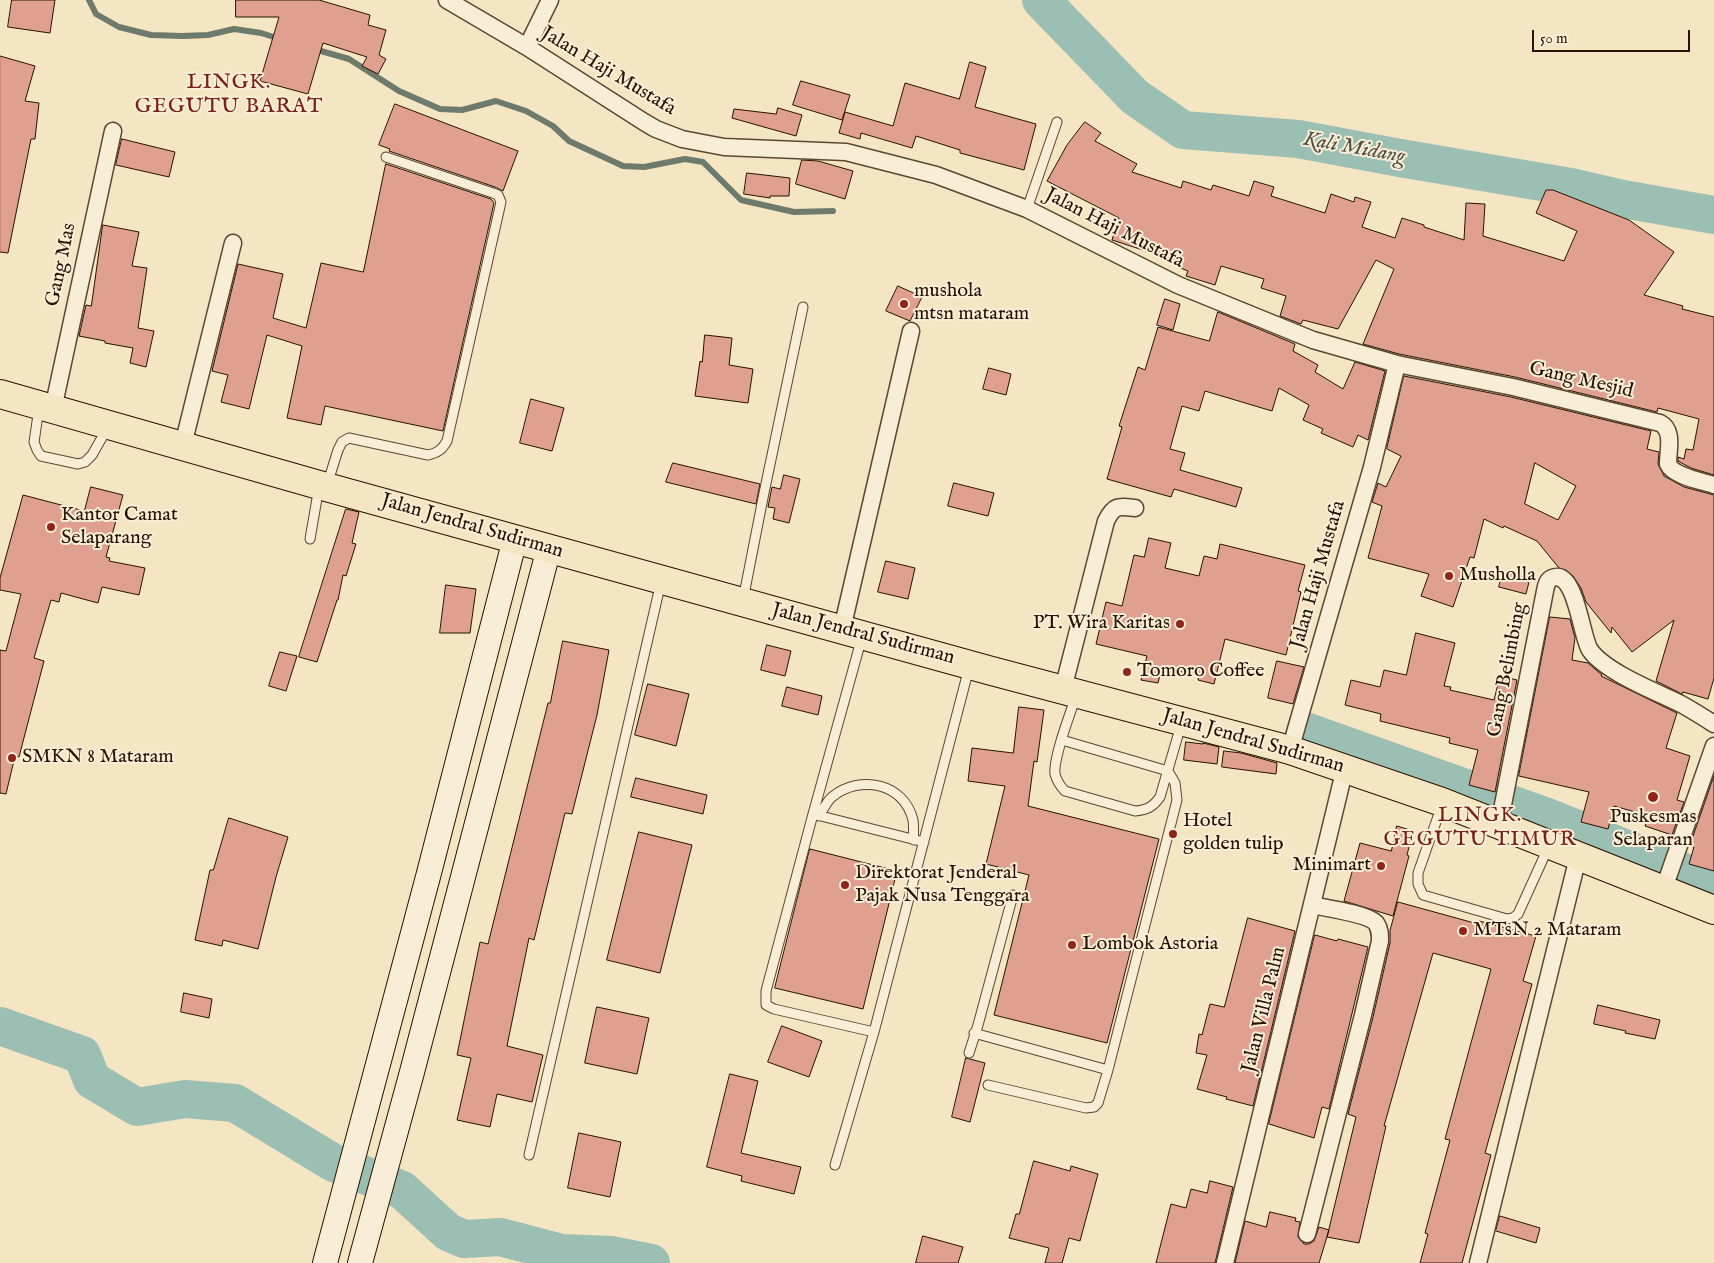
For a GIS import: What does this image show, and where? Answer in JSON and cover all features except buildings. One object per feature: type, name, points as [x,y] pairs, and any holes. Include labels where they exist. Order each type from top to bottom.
[{"type":"highway","name":"Jalan Jendral Sudirman","points":[[0,394],[515,539],[1290,750],[1442,802],[1714,910]]},
{"type":"main road","points":[[324,1263],[427,883],[515,539]]},
{"type":"main road","points":[[360,1263],[549,548]]},
{"type":"street","name":"Jalan Haji Mustafa","points":[[447,0],[527,47],[650,126],[682,138],[724,147],[846,152],[936,175],[1027,209],[1178,285],[1254,317],[1312,340],[1397,364],[1377,449],[1290,750]]},
{"type":"street","points":[[527,47],[550,0]]},
{"type":"street","name":"Gang Mas","points":[[46,407],[113,131]]},
{"type":"street","points":[[183,446],[233,243]]},
{"type":"street","points":[[852,632],[910,331]]},
{"type":"street","name":"Gang Mesjid","points":[[1397,364],[1521,389],[1660,423],[1665,425],[1669,434],[1668,464],[1670,468],[1676,473],[1714,485]]},
{"type":"street","points":[[1070,691],[1106,521],[1111,510],[1119,506],[1135,508]]},
{"type":"street","name":"Gang Belimbing","points":[[1499,825],[1545,591],[1548,582],[1552,578],[1564,579],[1569,584],[1589,649],[1594,655],[1638,684],[1683,705],[1714,724]]},
{"type":"street","points":[[1663,891],[1714,746]]},
{"type":"street","name":"Jalan Villa Palm","points":[[1225,1263],[1345,768]]},
{"type":"street","points":[[1478,1263],[1578,857]]},
{"type":"street","points":[[1307,1234],[1380,941],[1380,931],[1376,924],[1367,917],[1312,905]]},
{"type":"lane","points":[[1027,209],[1057,122]]},
{"type":"lane","points":[[310,539],[323,486],[342,442],[349,438],[428,454],[436,453],[443,448],[447,441],[501,202],[498,196],[493,193],[386,157]]},
{"type":"lane","points":[[742,601],[803,307]]},
{"type":"lane","points":[[46,407],[34,442],[41,456],[78,464],[86,462],[109,425]]},
{"type":"lane","points":[[529,1155],[662,579]]},
{"type":"lane","points":[[852,632],[816,815],[766,991],[766,1005],[774,1009],[874,1032]]},
{"type":"lane","points":[[835,1165],[874,1032],[970,664]]},
{"type":"lane","points":[[1070,691],[1062,740],[1056,761],[1055,773],[1058,783],[1065,791],[1134,811],[1145,810],[1155,805],[1160,797],[1183,720]]},
{"type":"lane","points":[[988,1085],[1086,1108],[1094,1107],[1098,1103],[1177,800],[1175,783],[1168,771],[1062,740]]},
{"type":"lane","points":[[816,815],[831,798],[848,786],[868,783],[888,789],[904,802],[913,820],[914,840]]},
{"type":"lane","points":[[1442,802],[1418,873],[1418,884],[1423,895],[1507,919],[1513,918],[1518,914],[1549,845]]},
{"type":"lane","points":[[816,815],[924,842]]},
{"type":"lane","points":[[969,1053],[1013,895]]},
{"type":"lane","points":[[974,1033],[1108,1070]]},
{"type":"waterway","points":[[89,0],[96,14],[119,27],[151,35],[208,35],[234,29],[261,33],[280,39]]},
{"type":"waterway","name":"Kali Midang","points":[[1041,0],[1135,97],[1183,130],[1298,139],[1571,187],[1623,199],[1714,215]]},
{"type":"waterway","points":[[314,49],[349,59],[399,91],[440,109],[462,110],[496,101],[526,111],[553,126],[569,141],[623,166],[644,167],[685,159],[703,162],[741,200],[794,212],[833,211]]},
{"type":"waterway","points":[[1305,731],[1547,817],[1714,884]]},
{"type":"waterway","points":[[0,1026],[82,1055],[92,1080],[137,1107],[185,1099],[235,1103],[332,1162],[402,1190],[448,1232],[464,1239],[500,1237],[561,1253],[611,1255],[651,1263]]},
{"type":"place","name":"mushola mtsn mataram","points":[[904,304]]},
{"type":"place","name":"Kantor Camat Selaparang","points":[[51,527]]},
{"type":"place","name":"Musholla","points":[[1449,576]]},
{"type":"place","name":"PT. Wira Karitas","points":[[1180,624]]},
{"type":"place","name":"Tomoro Coffee","points":[[1127,672]]},
{"type":"place","name":"SMKN 8 Mataram","points":[[12,758]]},
{"type":"place","name":"Puskesmas Selaparan","points":[[1653,797]]},
{"type":"place","name":"Hotel golden tulip","points":[[1173,834]]},
{"type":"place","name":"Minimart","points":[[1381,866]]},
{"type":"place","name":"Direktorat Jenderal Pajak Nusa Tenggara","points":[[845,885]]},
{"type":"place","name":"MTsN 2 Mataram","points":[[1463,931]]},
{"type":"place","name":"Lombok Astoria","points":[[1072,945]]},
{"type":"district","name":"LINGK. GEGUTU BARAT","points":[[229,96]]},
{"type":"district","name":"LINGK. GEGUTU TIMUR","points":[[1480,829]]}]
